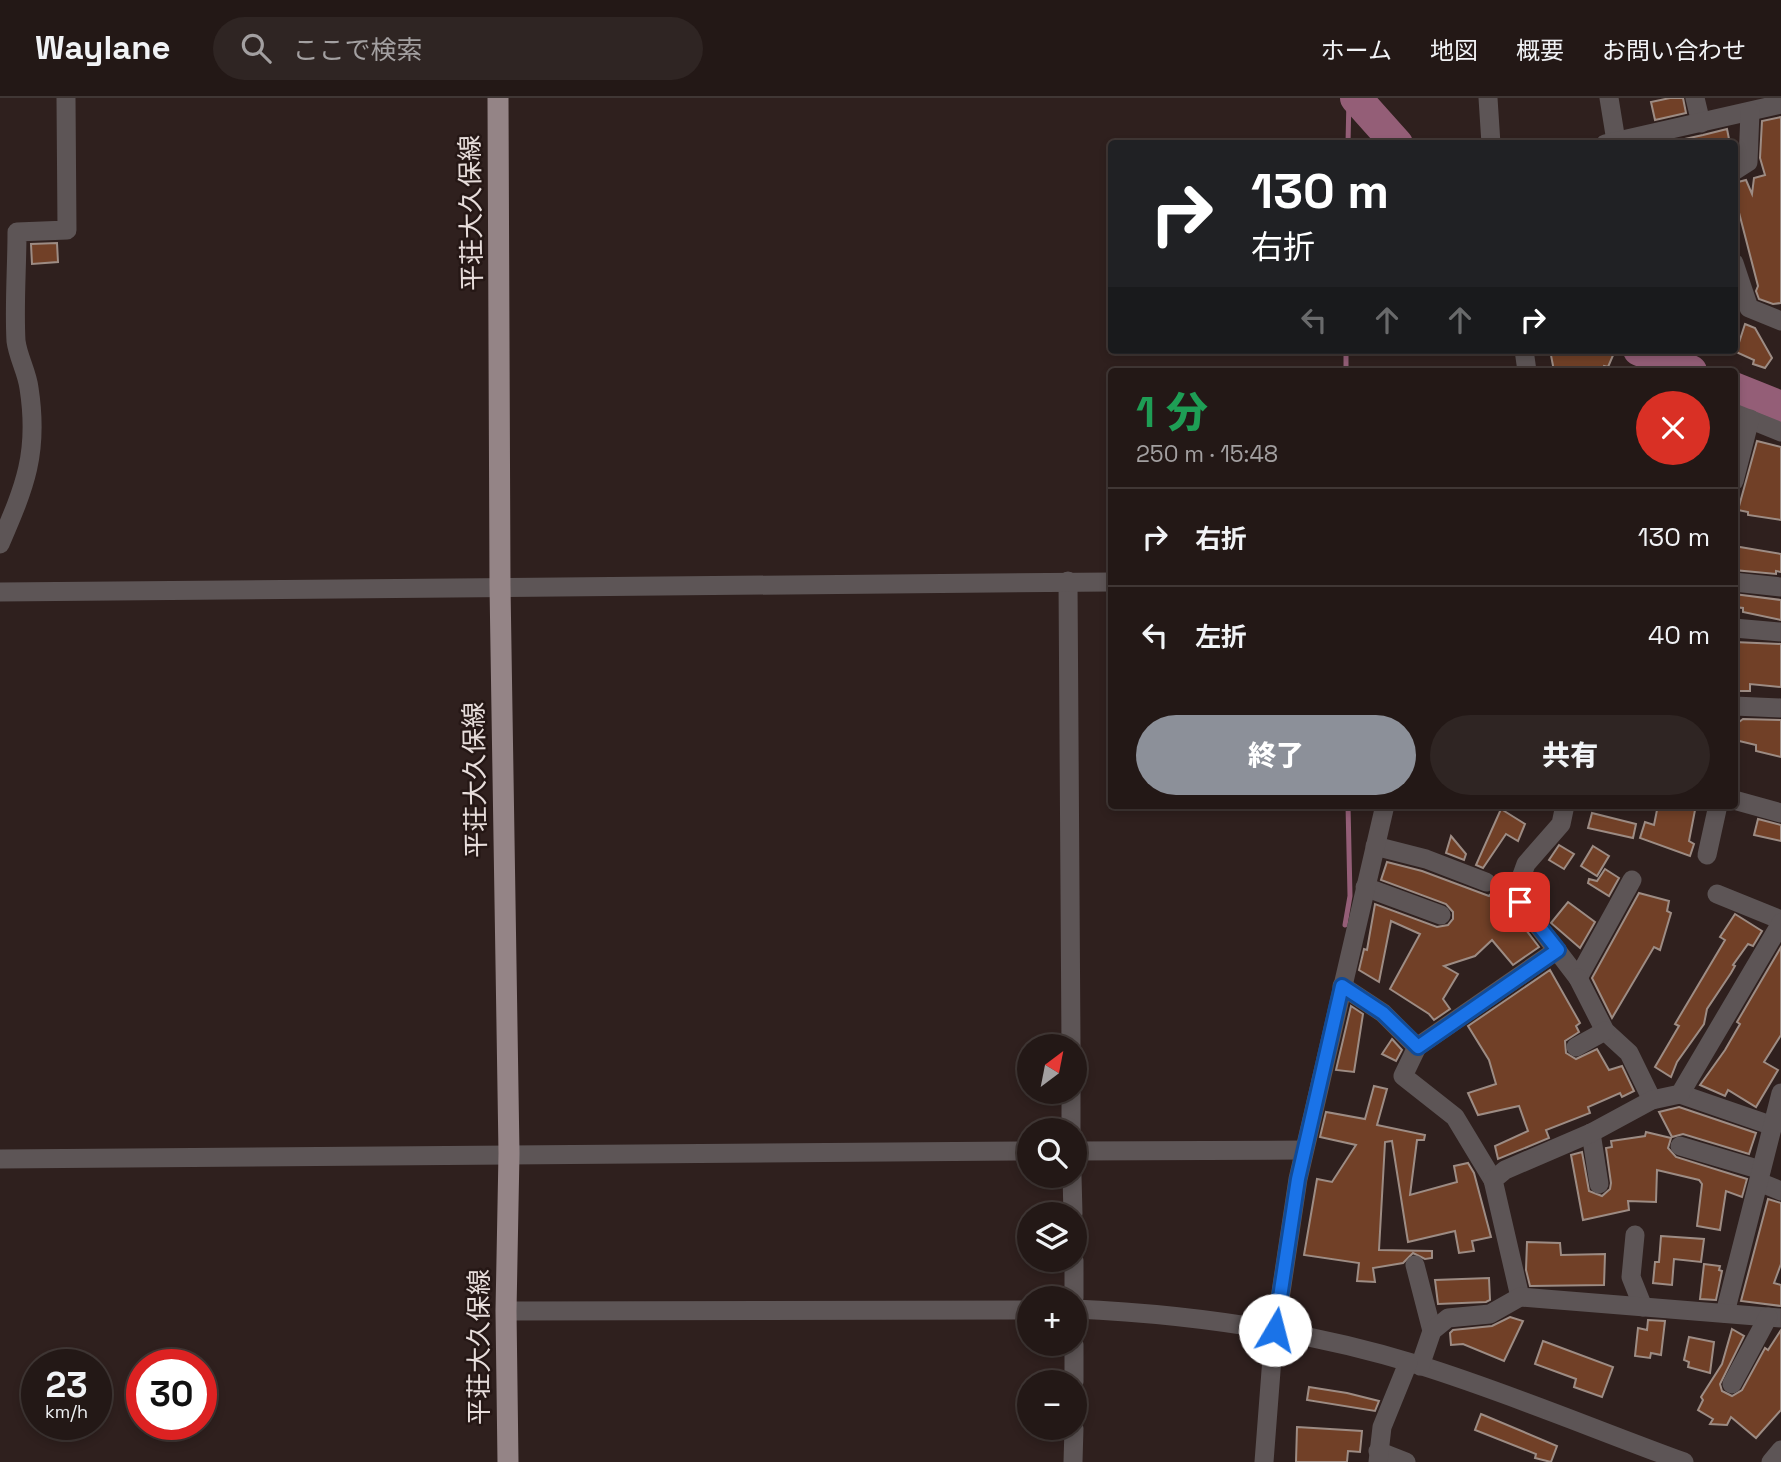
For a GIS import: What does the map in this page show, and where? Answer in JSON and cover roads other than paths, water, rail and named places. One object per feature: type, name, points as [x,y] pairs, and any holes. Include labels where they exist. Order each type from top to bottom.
[{"type":"main road","name":"平荘大久保線","points":[[498,98],[500,586],[509,1153],[506,1311],[508,1462]]},
{"type":"street","points":[[0,544],[27,481],[32,445],[30,393],[16,343],[17,232],[67,230],[66,98]]},
{"type":"street","points":[[1488,98],[1491,140]]},
{"type":"street","points":[[1609,98],[1610,140]]},
{"type":"street","points":[[1695,98],[1701,123]]},
{"type":"street","points":[[1620,140],[1781,104]]},
{"type":"street","points":[[1738,168],[1748,162],[1751,111]]},
{"type":"street","points":[[1738,275],[1749,308],[1781,321]]},
{"type":"street","points":[[1738,448],[1742,416],[1781,432]]},
{"type":"street","points":[[1068,582],[1071,1034]]},
{"type":"street","points":[[0,592],[1108,582]]},
{"type":"street","points":[[1738,582],[1781,587]]},
{"type":"street","points":[[1738,628],[1781,632]]},
{"type":"street","points":[[1738,706],[1781,708]]},
{"type":"street","points":[[1738,801],[1781,813]]},
{"type":"street","points":[[1264,1462],[1275,1330],[1304,1150],[1384,809]]},
{"type":"street","points":[[1564,809],[1561,824],[1526,864],[1518,886],[1520,902],[1578,978],[1605,1031],[1629,1053],[1652,1100]]},
{"type":"street","points":[[1707,855],[1717,809]]},
{"type":"street","points":[[1376,846],[1426,859],[1461,875],[1486,882]]},
{"type":"street","points":[[1578,978],[1632,880]]},
{"type":"street","points":[[1365,887],[1441,915]]},
{"type":"street","points":[[1680,1094],[1781,922],[1717,894]]},
{"type":"street","points":[[1520,1297],[1493,1180],[1455,1117],[1404,1076],[1418,1047],[1558,950]]},
{"type":"street","points":[[1342,986],[1383,1013],[1418,1047]]},
{"type":"street","points":[[1576,1046],[1605,1031]]},
{"type":"street","points":[[1493,1180],[1505,1170],[1591,1133],[1652,1100],[1680,1094],[1773,1126]]},
{"type":"street","points":[[1725,1313],[1780,1096]]},
{"type":"street","points":[[1591,1133],[1600,1184]]},
{"type":"street","points":[[1680,1146],[1760,1176],[1781,1191]]},
{"type":"street","points":[[1087,1151],[1304,1150]]},
{"type":"street","points":[[0,1158],[1017,1151]]},
{"type":"street","points":[[1635,1235],[1631,1277],[1643,1307]]},
{"type":"street","points":[[1415,1265],[1432,1331]]},
{"type":"street","points":[[1406,1462],[1378,1457],[1382,1427],[1432,1331],[1448,1318],[1490,1314],[1520,1297],[1775,1317],[1732,1384]]},
{"type":"street","points":[[506,1311],[1017,1310]]},
{"type":"street","points":[[1087,1310],[1139,1312],[1275,1330],[1414,1364],[1684,1462]]},
{"type":"street","points":[[1073,1462],[1074,1440]]},
{"type":"street","points":[[1771,1462],[1781,1450]]},
{"type":"waterway","points":[[1348,140],[1349,98]]},
{"type":"waterway","points":[[1356,98],[1393,140]]},
{"type":"waterway","points":[[1346,354],[1346,368]]},
{"type":"waterway","points":[[1649,354],[1684,368]]},
{"type":"waterway","points":[[1738,390],[1781,407]]},
{"type":"waterway","points":[[1345,925],[1350,896],[1348,809]]}]
